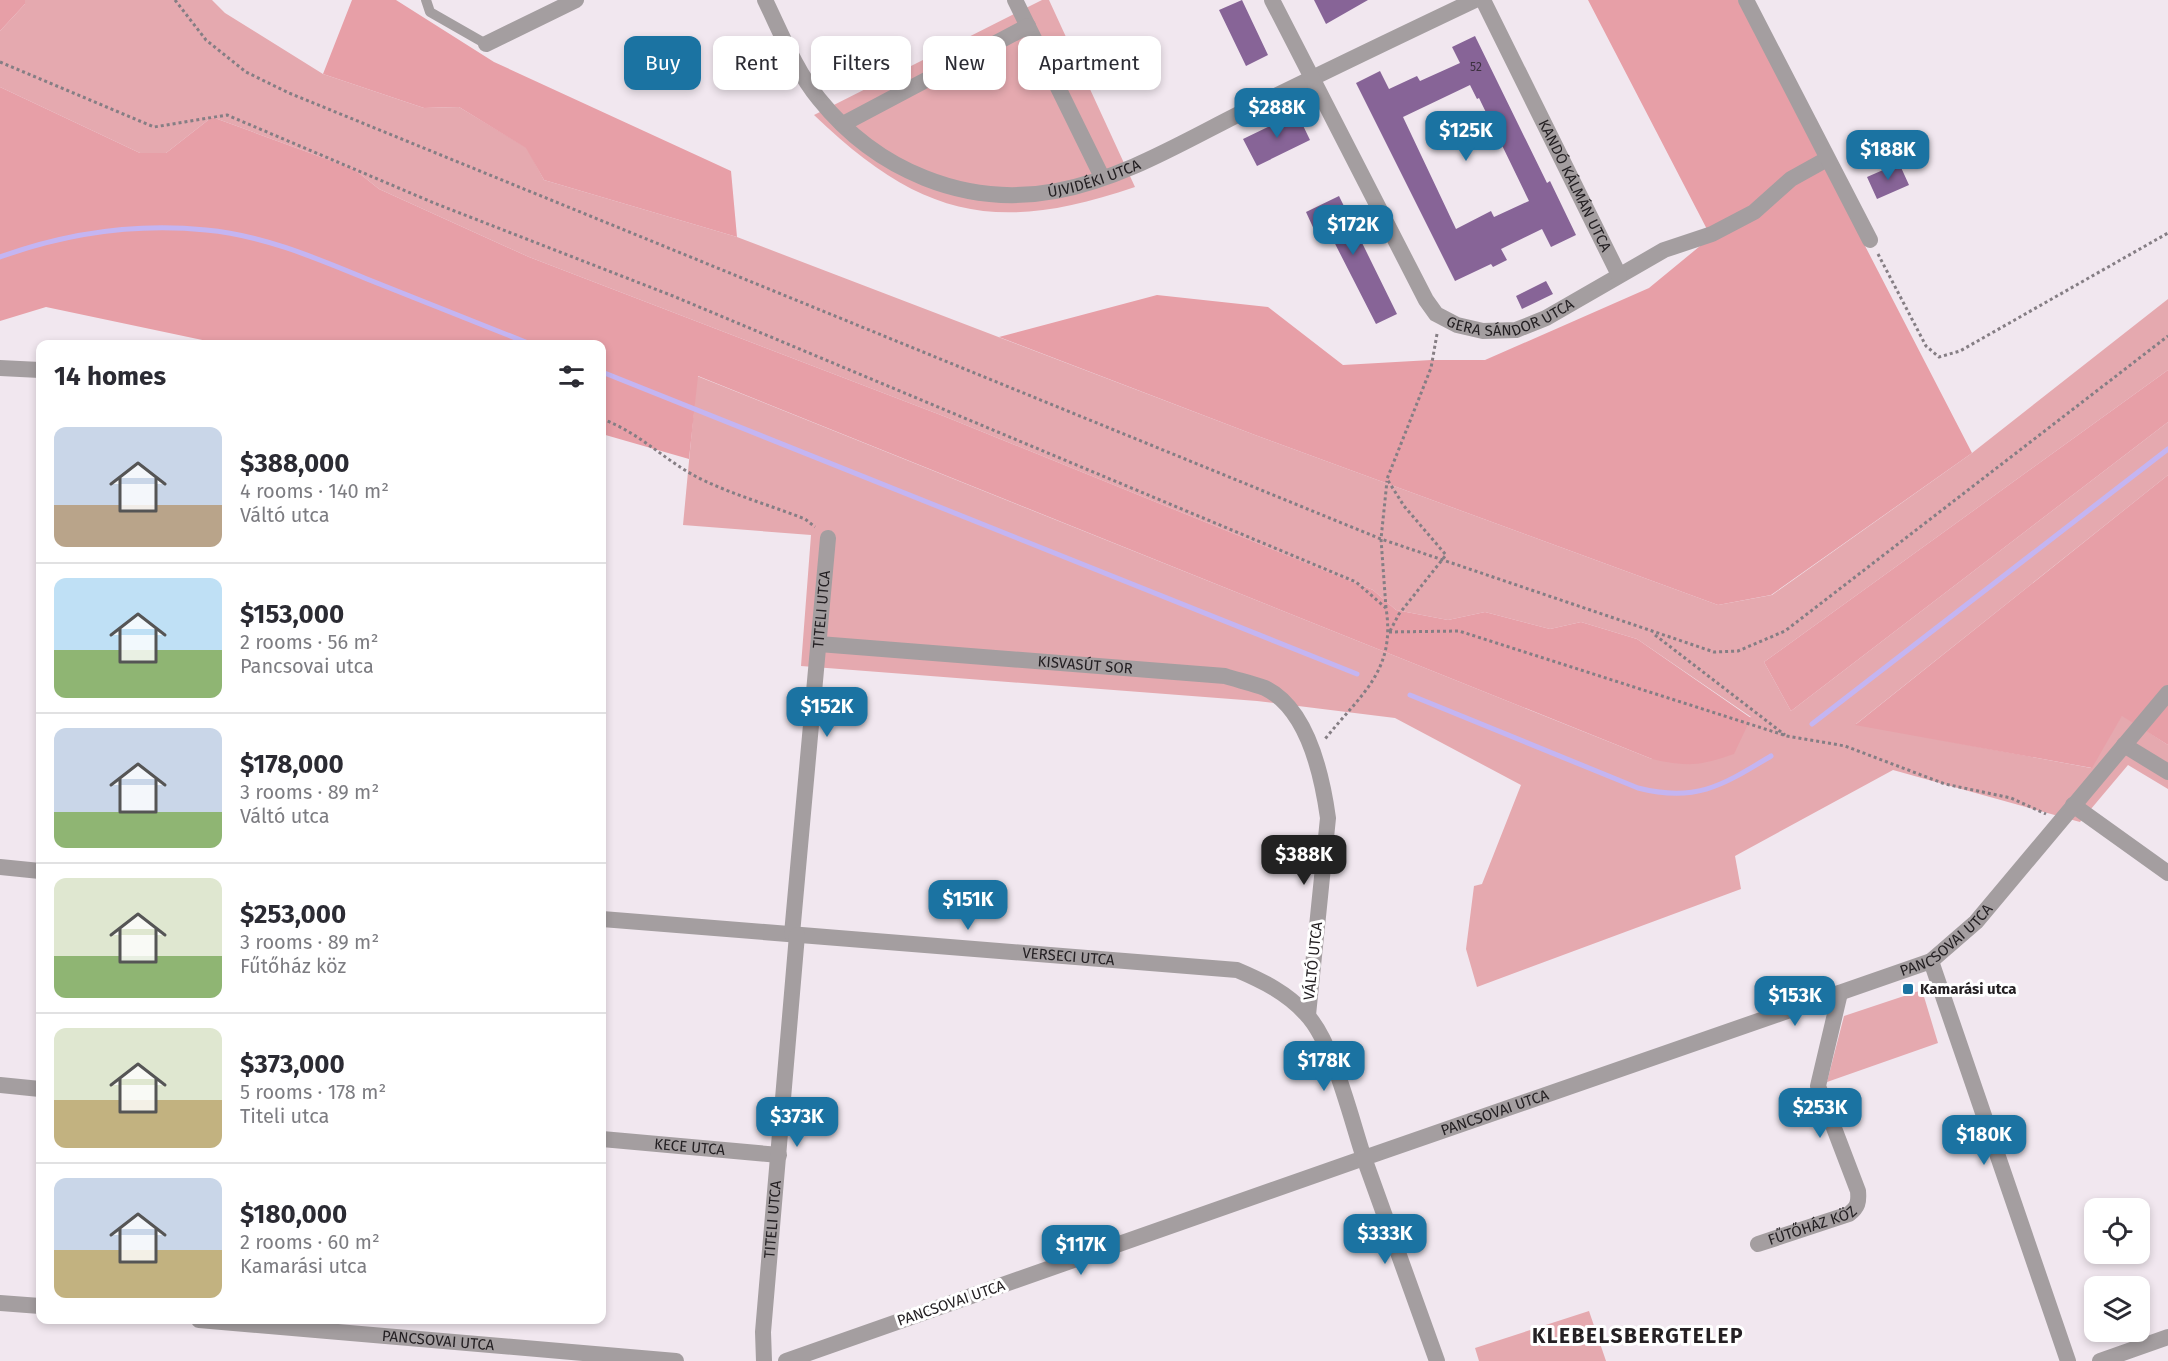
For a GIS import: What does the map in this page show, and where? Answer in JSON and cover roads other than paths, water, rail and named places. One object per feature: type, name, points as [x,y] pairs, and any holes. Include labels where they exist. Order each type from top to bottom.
[{"type":"street","points":[[486,44],[576,0]]},
{"type":"street","name":"ÚJVIDÉKI UTCA","points":[[765,0],[802,74],[818,99],[859,140],[896,166],[917,176],[961,190],[1001,195],[1033,195],[1056,191],[1140,164],[1311,78],[1475,0]]},
{"type":"street","points":[[1015,0],[1102,177]]},
{"type":"street","name":"GERA SÁNDOR UTCA","points":[[1272,0],[1398,250],[1436,314],[1456,325],[1483,331],[1516,330],[1546,318],[1664,250],[1712,234],[1754,212],[1791,179],[1827,159]]},
{"type":"street","name":"KANDÓ KÁLMÁN UTCA","points":[[1483,0],[1619,275]]},
{"type":"street","points":[[1746,0],[1870,240]]},
{"type":"street","points":[[843,124],[1028,26]]},
{"type":"street","points":[[0,368],[36,370]]},
{"type":"street","name":"TITELI UTCA","points":[[764,1361],[763,1332],[828,538]]},
{"type":"street","name":"KISVASÚT SOR","points":[[819,644],[1225,676],[1266,689],[1285,704],[1300,726],[1313,754]]},
{"type":"street","name":"PANCSOVAI UTCA","points":[[786,1361],[1931,961],[1976,922],[2168,693]]},
{"type":"street","points":[[2124,745],[2168,772]]},
{"type":"street","name":"VÁLTÓ UTCA","points":[[1313,754],[1323,785],[1328,818],[1308,1015],[1324,1041],[1436,1361]]},
{"type":"street","points":[[2073,805],[2168,873]]},
{"type":"street","points":[[0,867],[36,871]]},
{"type":"street","name":"VERSECI UTCA","points":[[606,919],[1237,970],[1260,980],[1286,996],[1308,1015]]},
{"type":"street","points":[[1931,961],[2068,1361]]},
{"type":"street","name":"FŰTŐHÁZ KÖZ","points":[[1758,1244],[1849,1214],[1856,1208],[1859,1200],[1858,1191],[1818,1086],[1840,993]]},
{"type":"street","points":[[0,1085],[36,1089]]},
{"type":"street","name":"KECE UTCA","points":[[606,1139],[779,1155]]},
{"type":"street","points":[[0,1303],[36,1306]]},
{"type":"street","name":"PANCSOVAI UTCA","points":[[246,1324],[676,1361]]},
{"type":"street","points":[[2100,1361],[2168,1337]]},
{"type":"lane","points":[[426,0],[430,12],[486,44]]},
{"type":"waterway","points":[[0,257],[76,236],[127,229],[180,228],[227,233],[268,242],[308,256],[520,340]]},
{"type":"waterway","points":[[606,374],[1357,674]]},
{"type":"waterway","points":[[1812,724],[2168,449]]},
{"type":"waterway","points":[[1410,695],[1638,788],[1658,792],[1693,792],[1708,789],[1771,756]]},
{"type":"place","name":"Kamarási utca","points":[[1908,989]]},
{"type":"district","name":"KLEBELSBERGTELEP","points":[[1638,1336]]}]
